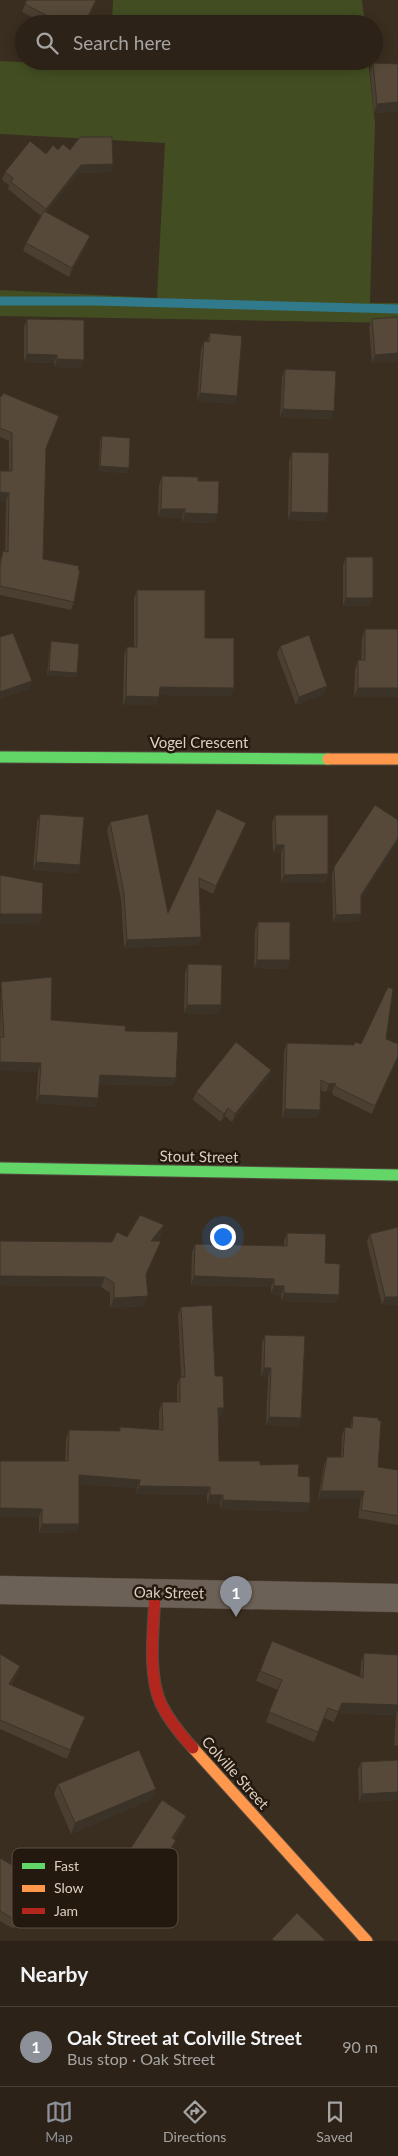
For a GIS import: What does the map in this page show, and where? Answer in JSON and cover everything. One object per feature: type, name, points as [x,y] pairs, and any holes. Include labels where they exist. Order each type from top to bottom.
[{"type":"street","name":"Vogel Crescent","points":[[0,757],[398,759]]},
{"type":"street","name":"Stout Street","points":[[0,1168],[398,1175]]},
{"type":"street","name":"Oak Street","points":[[0,1590],[398,1598]]},
{"type":"street","name":"Colville Street","points":[[154,1593],[153,1676],[161,1704],[181,1735],[367,1941]]},
{"type":"green space","points":[[113,0],[362,0],[364,15],[112,15]]},
{"type":"green space","points":[[0,61],[15,62],[15,70],[369,70],[375,123],[370,303],[398,303],[398,323],[0,316],[0,290],[157,298],[165,143],[0,134]]},
{"type":"building","points":[[27,0],[96,0],[88,15],[46,15],[25,4]]},
{"type":"building","points":[[383,63],[398,64],[398,102],[377,104],[374,70],[383,70]]},
{"type":"building","points":[[80,137],[112,137],[113,164],[81,165],[46,209],[11,182],[13,178],[5,172],[30,141],[46,154],[53,145],[58,150],[63,144],[70,150]]},
{"type":"building","points":[[44,211],[90,236],[72,268],[26,243]]},
{"type":"building","points":[[398,317],[398,353],[375,355],[372,319]]},
{"type":"building","points":[[27,319],[84,320],[84,360],[57,359],[57,355],[27,354]]},
{"type":"building","points":[[210,333],[242,336],[237,396],[200,393],[204,341],[209,342]]},
{"type":"building","points":[[285,369],[336,371],[334,411],[283,409]]},
{"type":"building","points":[[3,393],[59,416],[46,448],[43,559],[79,566],[78,570],[80,570],[74,602],[0,586],[0,566],[3,551],[8,552],[9,493],[0,492],[0,471],[12,471],[12,433],[0,428],[0,396]]},
{"type":"building","points":[[102,436],[130,438],[129,468],[100,466]]},
{"type":"building","points":[[292,452],[329,453],[328,513],[291,512]]},
{"type":"building","points":[[162,476],[198,477],[198,481],[219,481],[218,514],[185,513],[185,509],[161,509]]},
{"type":"building","points":[[346,557],[373,557],[373,598],[346,598]]},
{"type":"building","points":[[137,590],[205,590],[205,638],[234,638],[234,688],[160,687],[159,697],[126,696],[127,647],[137,647]]},
{"type":"building","points":[[365,629],[398,629],[398,688],[358,688],[358,660],[365,660]]},
{"type":"building","points":[[13,633],[32,681],[0,692],[0,637]]},
{"type":"building","points":[[309,635],[327,686],[299,697],[280,646]]},
{"type":"building","points":[[51,641],[79,644],[77,673],[49,671]]},
{"type":"building","points":[[375,805],[398,820],[398,838],[361,895],[361,914],[336,915],[334,867]]},
{"type":"building","points":[[217,809],[246,823],[216,886],[199,878],[201,937],[127,940],[124,893],[110,822],[148,814],[168,913]]},
{"type":"building","points":[[40,814],[84,817],[80,865],[36,862]]},
{"type":"building","points":[[275,815],[328,815],[328,874],[284,875],[284,845],[276,845]]},
{"type":"building","points":[[0,875],[43,883],[42,914],[0,914]]},
{"type":"building","points":[[258,922],[290,922],[290,960],[257,960]]},
{"type":"building","points":[[188,964],[222,965],[221,1005],[187,1005]]},
{"type":"building","points":[[52,977],[51,1020],[126,1026],[125,1031],[178,1032],[176,1078],[100,1075],[98,1098],[39,1095],[41,1063],[0,1062],[0,1037],[4,1037],[1,982]]},
{"type":"building","points":[[388,987],[393,989],[386,1039],[398,1044],[398,1056],[375,1106],[336,1087],[335,1083],[329,1084],[321,1080],[320,1110],[285,1109],[287,1043],[354,1045],[355,1042],[361,1044]]},
{"type":"building","points":[[236,1042],[271,1070],[235,1114],[228,1108],[224,1114],[196,1092]]},
{"type":"building","points":[[140,1215],[164,1225],[151,1241],[161,1241],[146,1274],[148,1296],[114,1298],[114,1283],[105,1277],[0,1276],[0,1241],[112,1242],[117,1232],[127,1237]]},
{"type":"building","points":[[398,1227],[398,1297],[385,1297],[370,1234]]},
{"type":"building","points":[[287,1233],[326,1234],[325,1263],[340,1264],[339,1295],[284,1293],[284,1286],[274,1286],[274,1279],[194,1276],[195,1244],[287,1246]]},
{"type":"building","points":[[212,1305],[215,1376],[223,1376],[224,1408],[218,1408],[219,1461],[260,1461],[260,1465],[299,1464],[298,1476],[310,1477],[310,1503],[223,1500],[223,1495],[210,1495],[210,1487],[139,1486],[140,1480],[79,1475],[79,1524],[42,1524],[42,1509],[0,1508],[0,1461],[68,1461],[69,1430],[120,1431],[120,1427],[163,1430],[162,1402],[180,1402],[180,1377],[185,1377],[181,1307]]},
{"type":"building","points":[[265,1335],[305,1336],[301,1418],[269,1417],[271,1368],[264,1368]]},
{"type":"building","points":[[353,1416],[379,1418],[378,1420],[381,1421],[378,1467],[398,1470],[398,1516],[361,1510],[364,1491],[321,1491],[327,1457],[343,1457],[345,1427],[352,1428]]},
{"type":"building","points":[[272,1641],[363,1678],[364,1653],[398,1655],[398,1705],[342,1703],[338,1712],[328,1708],[318,1732],[269,1712],[282,1680],[260,1671]]},
{"type":"building","points":[[0,1654],[20,1666],[9,1684],[85,1717],[70,1750],[0,1720]]},
{"type":"building","points":[[139,1750],[156,1789],[75,1823],[58,1784]]},
{"type":"building","points":[[398,1760],[398,1792],[362,1794],[361,1762]]},
{"type":"building","points":[[162,1800],[186,1816],[172,1838],[176,1840],[171,1848],[131,1848]]},
{"type":"building","points":[[0,1858],[12,1865],[12,1918],[0,1911]]},
{"type":"building","points":[[297,1913],[324,1941],[274,1941],[272,1939]]},
{"type":"waterway","points":[[0,301],[95,301],[398,309]]},
{"type":"traffic: fast","points":[[0,757],[328,759]]},
{"type":"traffic: fast","points":[[0,1168],[398,1175]]},
{"type":"traffic: slow","points":[[328,759],[398,759]]},
{"type":"traffic: slow","points":[[193,1748],[367,1941]]},
{"type":"traffic: jam","points":[[155,1593],[152,1650],[157,1692],[168,1716],[193,1748]]},
{"type":"place","name":"Oak Street at Colville Street","points":[[236,1617]]}]
